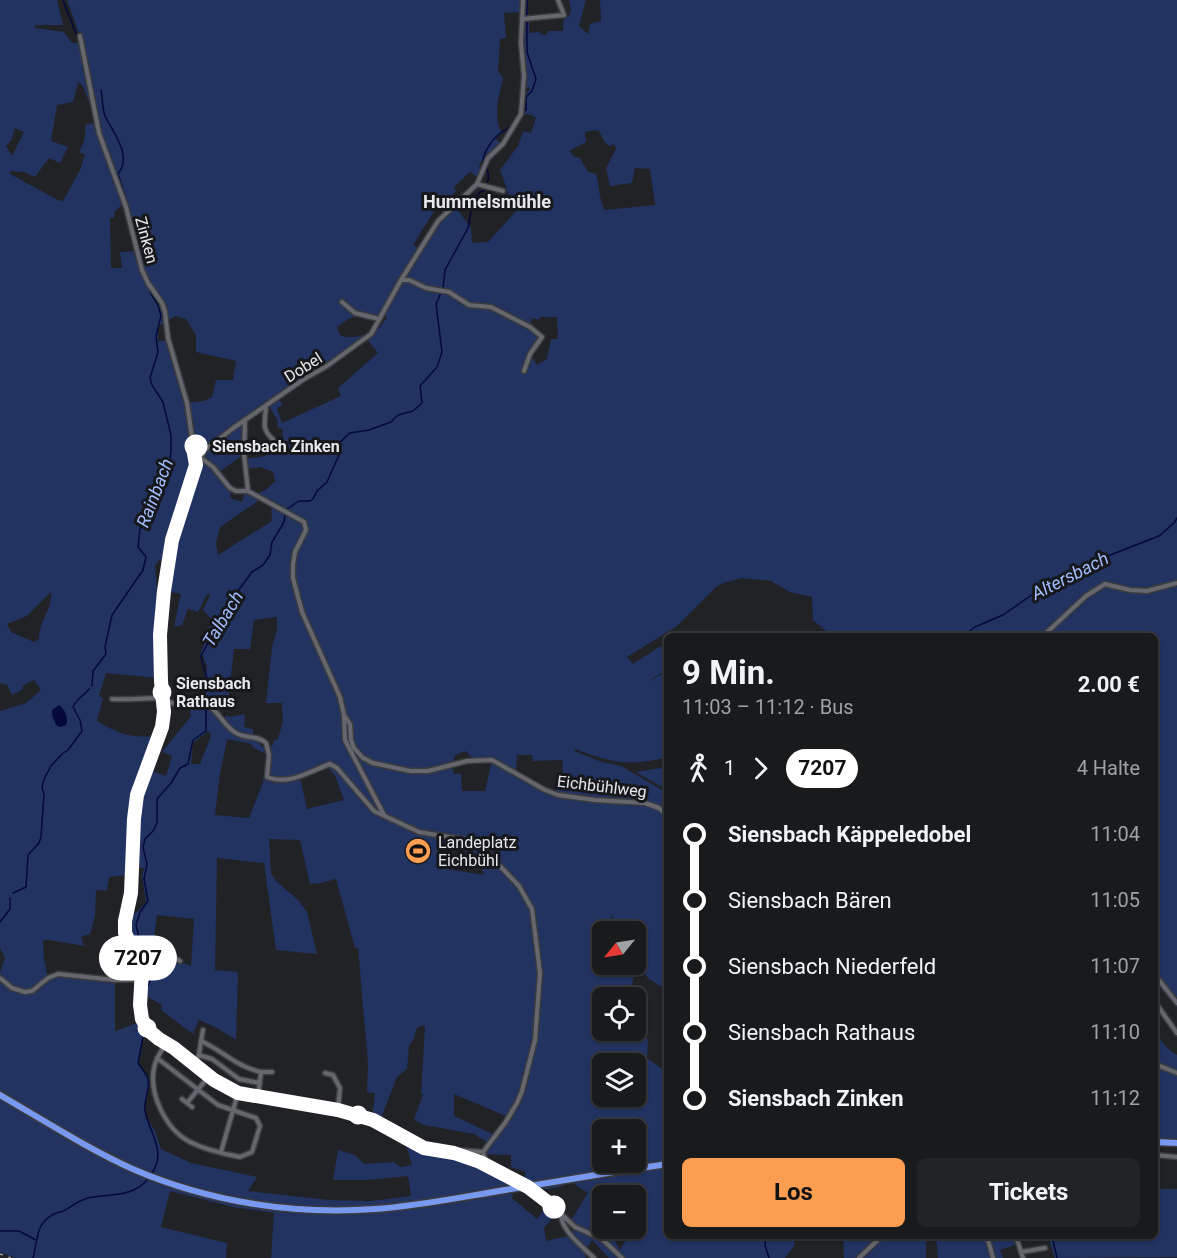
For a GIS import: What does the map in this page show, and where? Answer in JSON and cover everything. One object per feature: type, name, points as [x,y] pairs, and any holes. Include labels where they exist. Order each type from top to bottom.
[{"type":"highway","points":[[0,1095],[87,1146],[143,1173],[238,1201],[276,1207],[316,1210],[390,1208],[664,1165]]},
{"type":"highway","points":[[1158,1142],[1177,1143]]},
{"type":"street","name":"Dobel","points":[[196,465],[206,450],[246,420],[366,338],[374,329],[400,280],[438,220],[477,184],[485,164],[503,144],[521,112],[525,76],[521,43],[526,18],[523,0]]},
{"type":"street","points":[[526,18],[564,15],[558,0]]},
{"type":"street","name":"Zinken","points":[[81,36],[99,133],[126,207],[142,270],[165,312],[170,344],[186,404],[196,465]]},
{"type":"street","points":[[477,184],[503,191]]},
{"type":"street","points":[[407,272],[409,280]]},
{"type":"street","points":[[400,280],[409,280],[426,288],[442,290],[469,305],[491,308],[530,327],[542,337],[530,354],[524,371]]},
{"type":"street","points":[[342,302],[356,313],[379,319]]},
{"type":"street","points":[[266,406],[265,431],[277,443],[284,443]]},
{"type":"street","points":[[246,420],[244,446],[248,491]]},
{"type":"street","points":[[193,448],[200,444],[205,446],[206,450]]},
{"type":"street","name":"Eichbühlweg","points":[[201,458],[213,467],[230,488],[236,491],[248,491],[303,519],[306,530],[295,552],[293,578],[302,612],[340,697],[344,715],[350,724],[354,748],[363,758],[373,763],[410,771],[428,771],[467,761],[492,760],[558,795],[645,803],[664,812]]},
{"type":"street","points":[[196,465],[172,540],[164,591],[160,635],[164,712],[162,727],[137,795],[134,819],[131,893],[125,933],[142,969],[140,1005],[142,1019],[148,1030],[209,1076],[238,1093],[338,1110],[381,1124],[424,1148],[468,1156],[528,1187],[575,1227],[603,1239],[622,1258]]},
{"type":"street","points":[[1046,633],[1098,587],[1112,585],[1130,590],[1147,591],[1177,583]]},
{"type":"street","points":[[112,699],[162,699],[177,705],[203,703],[217,713],[234,732],[266,742],[269,755],[267,777],[280,781],[291,779],[330,764],[337,768],[374,811],[419,832],[476,842],[519,886],[532,909],[540,973],[535,1040],[517,1103],[483,1152]]},
{"type":"street","points":[[344,715],[345,740],[349,750],[386,817]]},
{"type":"street","points":[[344,726],[350,724]]},
{"type":"street","points":[[137,955],[154,951],[171,955],[180,961]]},
{"type":"street","points":[[0,978],[12,988],[25,992],[32,991],[48,978],[58,974],[115,980],[143,979]]},
{"type":"street","points":[[1158,979],[1177,1003]]},
{"type":"street","points":[[1158,1006],[1177,1032]]},
{"type":"street","points":[[194,1064],[199,1055],[203,1030]]},
{"type":"street","points":[[201,1041],[225,1054],[235,1064],[261,1072],[272,1072]]},
{"type":"street","points":[[157,1058],[218,1105],[256,1118],[261,1126],[250,1154],[240,1157],[188,1141],[169,1123],[158,1102],[153,1076],[157,1058],[166,1043]]},
{"type":"street","points":[[199,1055],[212,1059],[239,1079],[260,1083]]},
{"type":"street","points":[[1158,1065],[1177,1073]]},
{"type":"street","points":[[258,1097],[261,1072]]},
{"type":"street","points":[[325,1073],[333,1075],[340,1085],[338,1110]]},
{"type":"street","points":[[187,1103],[209,1076]]},
{"type":"street","points":[[221,1152],[238,1093]]},
{"type":"street","points":[[182,1099],[192,1107]]},
{"type":"street","points":[[454,1153],[457,1150],[483,1152]]},
{"type":"street","points":[[483,1152],[485,1159],[496,1170]]},
{"type":"street","points":[[1158,1155],[1177,1157]]},
{"type":"street","points":[[561,1214],[563,1223],[578,1243],[594,1258]]},
{"type":"street","points":[[859,1258],[879,1239]]},
{"type":"street","points":[[988,1239],[993,1258]]},
{"type":"street","points":[[1017,1239],[1023,1258]]},
{"type":"street","points":[[1020,1252],[1046,1248]]},
{"type":"shaded area","points":[[0,0],[57,0],[63,25],[35,25],[35,28],[64,32],[72,43],[82,42],[67,0],[528,0],[529,16],[525,17],[523,12],[504,13],[506,38],[500,39],[498,71],[503,78],[497,112],[501,132],[495,139],[502,144],[484,163],[481,161],[479,167],[482,169],[478,178],[470,172],[454,187],[456,191],[433,213],[413,245],[422,250],[440,220],[454,206],[471,227],[472,243],[488,242],[519,208],[509,195],[500,170],[518,146],[523,131],[531,133],[536,118],[522,114],[524,96],[531,88],[525,87],[522,31],[529,18],[529,33],[540,32],[541,35],[547,34],[547,31],[563,31],[564,15],[569,17],[571,10],[569,0],[586,0],[579,26],[588,34],[590,24],[601,21],[600,0],[1177,0],[1177,1003],[1158,976],[1158,633],[828,633],[813,620],[812,597],[790,592],[771,581],[742,578],[716,587],[677,626],[627,657],[633,664],[664,644],[664,672],[645,683],[664,674],[664,758],[631,763],[600,758],[575,749],[574,751],[602,762],[621,766],[664,791],[664,988],[646,975],[646,921],[614,921],[613,913],[610,919],[612,921],[592,921],[592,975],[634,975],[631,987],[592,987],[592,1041],[646,1041],[646,1037],[648,1040],[647,1058],[664,1071],[664,1160],[646,1163],[646,1119],[592,1119],[592,1173],[612,1173],[612,1176],[646,1173],[646,1171],[664,1168],[664,1239],[795,1239],[794,1246],[785,1258],[609,1258],[592,1240],[584,1252],[586,1258],[271,1258],[274,1213],[233,1207],[170,1191],[161,1227],[227,1243],[226,1258],[15,1258],[0,1252],[0,1099],[76,1145],[136,1175],[185,1192],[242,1205],[299,1212],[357,1213],[450,1204],[513,1193],[512,1198],[537,1219],[547,1206],[555,1211],[544,1228],[546,1241],[569,1236],[575,1227],[570,1222],[588,1193],[571,1182],[547,1189],[529,1185],[523,1181],[526,1172],[511,1167],[511,1155],[486,1154],[490,1144],[474,1134],[424,1125],[414,1120],[423,1094],[421,1094],[425,1027],[423,1025],[417,1028],[409,1046],[407,1069],[397,1077],[380,1121],[372,1119],[375,1093],[367,1092],[368,1063],[358,948],[355,948],[336,879],[310,884],[300,840],[269,839],[271,873],[307,912],[317,954],[276,950],[264,863],[217,858],[215,970],[238,972],[236,1040],[199,1020],[193,1034],[161,1010],[162,1005],[143,994],[145,970],[140,956],[154,952],[191,966],[194,919],[157,915],[154,937],[132,944],[127,929],[128,913],[136,913],[146,902],[142,876],[144,868],[128,868],[128,875],[109,877],[107,891],[96,890],[95,916],[90,934],[81,937],[84,946],[43,940],[48,978],[71,975],[115,982],[115,1031],[140,1022],[145,1030],[138,1063],[149,1080],[144,1107],[161,1149],[191,1163],[257,1177],[248,1191],[329,1200],[371,1201],[411,1196],[408,1176],[333,1180],[338,1150],[355,1155],[364,1164],[394,1162],[401,1167],[412,1165],[405,1141],[424,1150],[471,1159],[515,1184],[427,1200],[361,1207],[323,1207],[250,1199],[215,1192],[145,1170],[68,1133],[0,1091],[0,972],[5,958],[0,948],[0,711],[26,703],[41,690],[34,680],[22,686],[23,689],[12,695],[7,685],[0,683]],"holes":[[[78,82],[83,86],[97,123],[86,124],[84,141],[79,153],[85,154],[80,170],[63,201],[10,174],[10,171],[24,172],[35,177],[49,158],[60,163],[68,147],[51,141],[57,105],[73,102]],[[15,128],[24,132],[12,156],[6,146],[11,141]],[[599,131],[609,146],[614,144],[616,149],[606,168],[610,186],[632,183],[635,168],[650,169],[655,205],[605,210],[596,174],[588,172],[580,158],[575,157],[569,151],[586,142],[585,132]],[[124,203],[143,243],[142,248],[136,251],[120,252],[122,268],[111,268],[110,218],[114,218],[115,211]],[[363,314],[381,319],[382,315],[387,317],[378,329],[375,327],[359,336],[340,335],[337,327],[348,319]],[[176,316],[186,319],[196,335],[196,352],[236,361],[233,380],[216,380],[212,397],[204,401],[187,403],[169,340],[158,341],[158,326]],[[540,317],[557,317],[558,339],[551,339],[547,359],[537,365],[530,354],[542,337],[530,327],[532,318],[539,320]],[[367,339],[378,353],[338,388],[341,396],[282,423],[277,408],[283,405],[278,399],[345,357]],[[268,405],[277,419],[278,428],[282,429],[284,446],[265,456],[245,459],[247,469],[260,467],[273,472],[275,481],[267,489],[255,495],[245,492],[242,502],[230,498],[231,492],[211,469],[213,467],[218,473],[244,454],[246,421]],[[261,499],[271,504],[272,521],[218,555],[216,543],[220,527]],[[159,560],[168,564],[164,591],[181,594],[174,627],[182,625],[188,609],[198,612],[208,593],[210,595],[203,610],[212,620],[200,656],[203,656],[207,667],[201,702],[189,706],[191,716],[162,752],[172,756],[166,776],[152,771],[149,778],[143,775],[158,736],[126,734],[97,721],[103,698],[99,696],[106,673],[158,678],[162,601],[158,601],[155,566]],[[51,592],[50,604],[39,639],[34,642],[11,632],[7,624],[27,616]],[[277,617],[266,703],[282,703],[283,721],[278,739],[274,740],[273,745],[262,747],[258,741],[253,739],[253,729],[244,727],[245,714],[229,717],[228,715],[222,720],[213,710],[225,700],[228,701],[234,649],[250,649],[254,620]],[[208,731],[211,736],[200,764],[191,764],[193,743]],[[227,739],[251,744],[266,754],[263,782],[249,818],[215,815]],[[465,751],[475,760],[492,760],[485,791],[462,791],[461,774],[454,774],[452,766],[455,764],[454,756]],[[517,755],[532,755],[533,761],[562,760],[563,764],[554,794],[516,773]],[[327,766],[335,776],[344,800],[307,809],[300,777]],[[479,845],[515,879],[530,900],[536,920],[540,973],[530,909],[518,887]],[[444,846],[459,851],[475,852],[484,875],[441,868]],[[454,1094],[508,1117],[495,1135],[454,1116]]]},
{"type":"shaded area","points":[[59,705],[65,712],[67,720],[66,725],[60,727],[56,725],[52,715],[52,710]]},
{"type":"shaded area","points":[[664,767],[664,788],[636,772]]},
{"type":"shaded area","points":[[1158,1037],[1167,1048],[1177,1055],[1177,1139],[1158,1138]]},
{"type":"shaded area","points":[[1158,1189],[1177,1189],[1177,1257],[1055,1258],[1049,1239],[1158,1239]]},
{"type":"shaded area","points":[[843,1239],[926,1239],[926,1258],[844,1258]]},
{"type":"shaded area","points":[[936,1239],[1017,1239],[1018,1244],[1000,1250],[1003,1258],[938,1258]]},
{"type":"waterway","name":"Rainbach","points":[[63,0],[79,41]]},
{"type":"waterway","name":"Talbach","points":[[145,1020],[143,998],[152,976],[152,970],[142,950],[136,925],[140,912],[148,901],[144,879],[147,864],[143,847],[145,839],[157,823],[157,799],[180,768],[188,764],[193,740],[206,731],[206,711],[203,698],[207,679],[201,656],[225,610],[252,572],[263,565],[270,555],[272,542],[283,524],[287,509],[299,501],[313,499],[317,491],[327,482],[339,455],[338,444],[350,433],[369,430],[391,422],[398,415],[413,411],[422,403],[420,386],[437,367],[442,352],[436,304],[443,288],[445,270],[468,228],[473,200],[484,191],[487,183],[488,172],[483,161],[485,153],[495,138],[511,126],[519,114],[526,110],[526,97],[532,91],[536,79],[527,52],[527,0]]},
{"type":"waterway","name":"Rainbach","points":[[83,59],[84,70]]},
{"type":"waterway","name":"Rainbach","points":[[101,90],[105,115],[123,153],[122,167],[118,174],[132,219],[143,239],[144,248],[141,253],[143,262]]},
{"type":"waterway","name":"Rainbach","points":[[92,686],[93,671],[106,654],[105,647],[112,615],[143,570],[146,557],[138,547],[140,529],[156,486],[170,463],[171,435],[163,402],[150,378],[158,352],[156,336],[161,316],[158,305],[150,292]]},
{"type":"waterway","name":"Altersbach","points":[[967,633],[1003,615],[1036,592],[1082,566],[1159,536],[1177,518]]},
{"type":"waterway","name":"Rainbach","points":[[13,893],[26,887],[28,855],[39,843],[41,837],[44,795],[42,787],[45,777],[51,766],[68,750],[82,731],[80,720],[73,707],[89,689]]},
{"type":"waterway","name":"Rainbach","points":[[0,922],[10,909],[10,898]]},
{"type":"waterway","name":"Talbach","points":[[145,1027],[138,1063],[148,1079],[145,1111],[157,1149],[158,1157],[152,1173]]},
{"type":"waterway","name":"Talbach","points":[[33,1258],[39,1230],[50,1216],[88,1198],[134,1190],[148,1179]]},
{"type":"waterway","name":"Rainbach","points":[[0,1231],[19,1231],[36,1240]]},
{"type":"waterway","points":[[766,1239],[769,1258]]},
{"type":"waterway","name":"Altersbach","points":[[1053,1239],[1057,1258]]},
{"type":"railway","points":[[0,1254],[11,1258]]},
{"type":"bus line","name":"7207","points":[[196,446],[193,448],[196,465],[172,540],[164,591],[160,635],[164,712],[162,727],[137,795],[134,819],[131,893],[125,933],[142,969],[140,1010],[142,1019],[148,1030],[226,1088],[238,1093],[362,1116],[424,1148],[468,1156],[528,1187],[554,1207]]},
{"type":"place","name":"Siensbach Zinken","points":[[196,446]]},
{"type":"place","name":"Siensbach Rathaus","points":[[162,692]]},
{"type":"place","name":"Landeplatz Eichbühl","points":[[418,851]]},
{"type":"district","name":"Hummelsmühle","points":[[487,202]]}]
